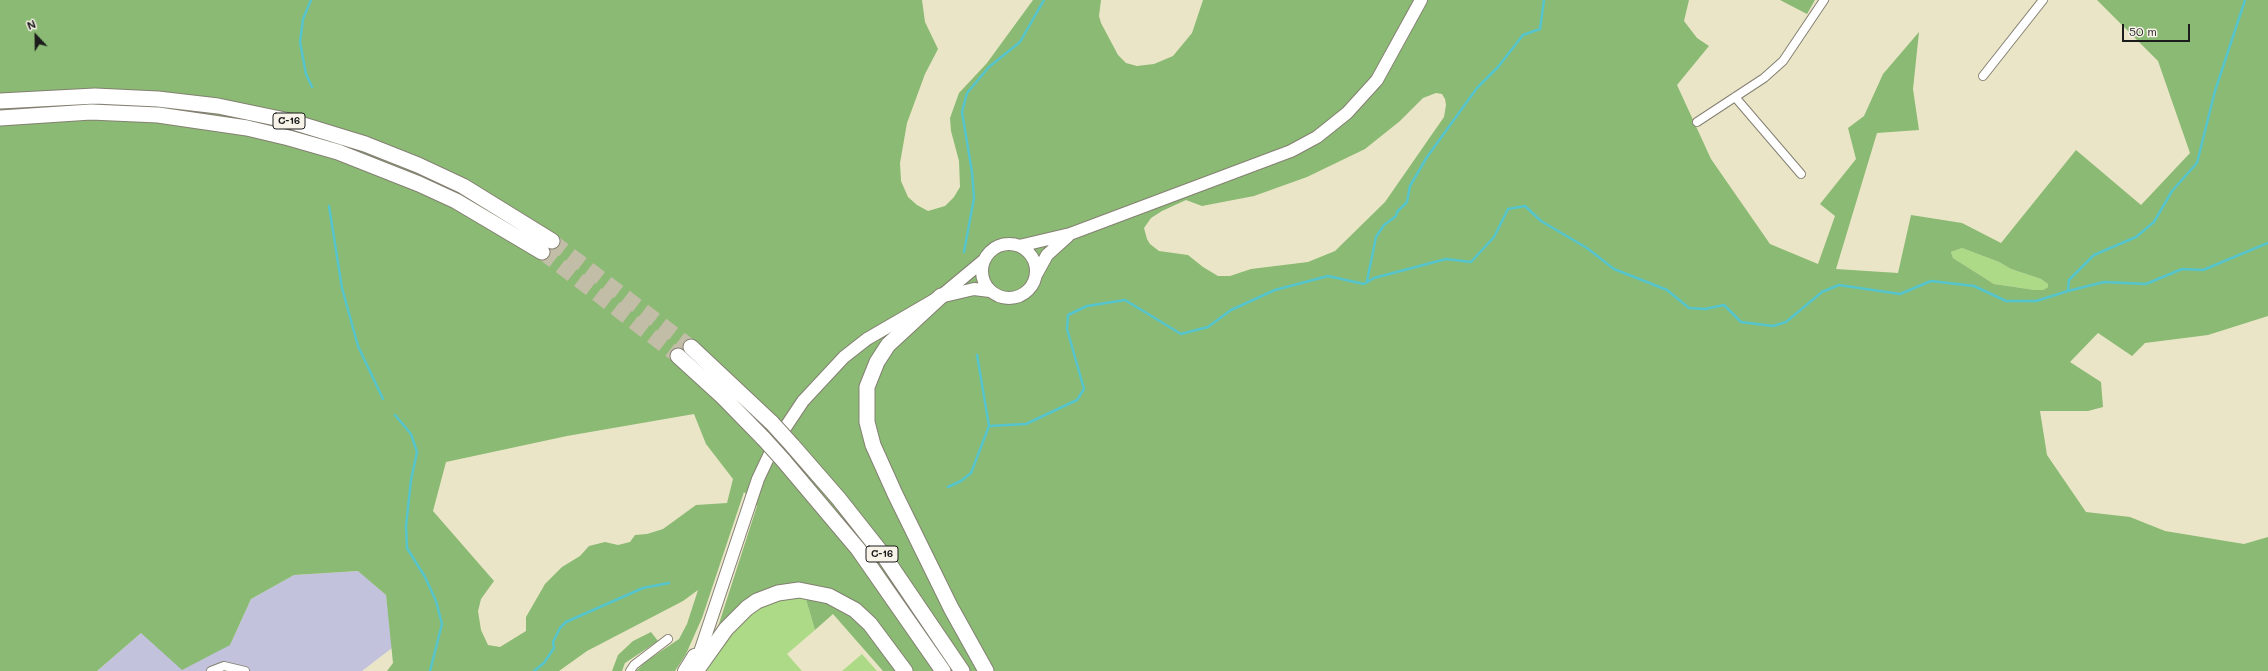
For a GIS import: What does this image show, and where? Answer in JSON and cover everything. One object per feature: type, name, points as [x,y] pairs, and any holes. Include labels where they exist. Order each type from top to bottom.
[{"type":"highway","name":"C-16","points":[[0,101],[95,96],[158,99],[218,106],[290,121],[365,144],[418,165],[463,186],[547,246],[419,184],[338,152],[289,138],[216,123],[142,114],[91,112],[0,118]]},
{"type":"highway","points":[[942,296],[888,345],[877,362],[867,387],[867,422],[873,445],[895,494],[951,608],[986,671]]},
{"type":"highway","name":"C-16","points":[[691,347],[772,423],[839,499],[884,556],[962,671]]},
{"type":"highway","name":"C-16","points":[[678,356],[723,397],[764,439],[820,501],[866,559],[943,671]]},
{"type":"highway","points":[[695,671],[726,629],[747,608],[757,601],[778,593],[800,590],[829,596],[856,610],[870,624],[905,671]]},
{"type":"main road","points":[[1019,246],[1070,234],[1277,156],[1317,137],[1347,113],[1377,80],[1421,0]]},
{"type":"main road","points":[[942,296],[974,289],[990,291],[1004,298],[1019,296],[1029,289],[1048,255],[1070,234]]},
{"type":"main road","points":[[695,671],[700,646],[723,586],[758,480],[766,462],[787,425],[813,390],[844,357],[867,339],[942,296],[983,262],[990,250],[999,245],[1009,243],[1019,246],[1032,255],[1035,262],[1036,275]]},
{"type":"main road","points":[[983,262],[982,276],[990,291]]},
{"type":"main road","points":[[684,671],[700,646]]},
{"type":"street","points":[[1697,122],[1764,78],[1783,61],[1824,0]]},
{"type":"street","points":[[1983,76],[2043,0]]},
{"type":"street","points":[[1735,97],[1801,174]]},
{"type":"street","points":[[630,671],[634,665],[668,639]]},
{"type":"street","points":[[211,671],[224,666],[245,671]]},
{"type":"shaded area","points":[[359,571],[386,595],[392,648],[362,671],[97,671],[141,633],[230,645],[251,599],[294,575]]},
{"type":"green space","points":[[0,0],[922,0],[925,22],[938,49],[925,74],[907,123],[900,163],[901,181],[908,197],[917,205],[928,211],[945,206],[954,197],[960,187],[959,161],[951,131],[950,118],[959,93],[987,63],[1033,0],[1101,0],[1099,16],[1101,23],[1118,55],[1126,63],[1137,66],[1154,64],[1173,56],[1192,33],[1203,0],[1689,0],[1684,21],[1697,38],[1709,46],[1677,85],[1711,159],[1770,244],[1818,264],[1835,216],[1820,204],[1856,159],[1848,128],[1864,116],[1883,74],[1919,32],[1913,89],[1919,130],[1877,133],[1836,269],[1898,273],[1911,215],[1962,223],[2001,243],[2076,150],[2141,205],[2190,153],[2158,61],[2097,0],[2268,0],[2268,316],[2208,335],[2145,343],[2132,356],[2098,333],[2070,362],[2101,382],[2103,407],[2088,411],[2040,411],[2047,455],[2086,512],[2130,517],[2165,531],[2244,544],[2268,537],[2268,671],[910,671],[864,611],[793,586],[716,633],[757,506],[744,492],[702,618],[686,654],[675,671],[636,671],[645,662],[679,639],[687,624],[698,590],[683,601],[587,651],[559,671],[387,671],[393,663],[386,595],[358,571],[294,575],[251,599],[230,645],[182,670],[141,633],[97,671],[0,671]],"holes":[[[1436,93],[1442,94],[1445,99],[1446,105],[1444,117],[1385,202],[1335,251],[1308,262],[1251,269],[1230,276],[1218,276],[1203,267],[1188,255],[1159,251],[1150,244],[1147,239],[1144,228],[1151,218],[1162,211],[1186,200],[1202,206],[1254,196],[1307,177],[1365,149],[1400,121],[1423,98]],[[1962,248],[1999,262],[2011,269],[2041,279],[2048,284],[2048,287],[2043,290],[2035,290],[1994,284],[1953,258],[1951,252]],[[694,414],[706,444],[733,479],[727,503],[696,505],[663,529],[647,534],[635,535],[630,542],[618,545],[605,542],[589,546],[580,556],[562,567],[545,584],[526,617],[526,631],[500,647],[488,645],[481,630],[478,611],[481,599],[494,581],[433,511],[446,462],[567,436]]]},
{"type":"green space","points":[[1780,0],[1815,0],[1807,14]]},
{"type":"green space","points":[[1962,248],[1999,262],[2011,269],[2041,279],[2048,284],[2048,287],[2043,290],[2035,290],[1994,284],[1953,258],[1951,252]]},
{"type":"green space","points":[[805,596],[815,630],[787,654],[802,671],[705,671],[726,636],[754,610],[773,600]]},
{"type":"green space","points":[[805,596],[835,603],[866,628],[898,671],[883,671],[833,614],[815,630]]},
{"type":"green space","points":[[651,632],[658,641],[625,663],[622,671],[612,671],[618,655],[633,641]]},
{"type":"green space","points":[[862,654],[877,671],[842,671]]},
{"type":"waterway","points":[[311,0],[303,19],[300,42],[306,74],[312,87]]},
{"type":"waterway","points":[[964,252],[974,198],[972,172],[962,112],[967,93],[989,67],[1020,42],[1044,0]]},
{"type":"waterway","points":[[1367,281],[1376,237],[1384,225],[1396,216],[1397,212],[1407,202],[1410,186],[1427,157],[1477,88],[1498,67],[1523,35],[1540,29],[1544,0]]},
{"type":"waterway","points":[[948,487],[961,481],[971,473],[989,426],[1026,424],[1077,400],[1084,389],[1067,329],[1068,315],[1087,306],[1125,300],[1181,334],[1208,327],[1231,310],[1275,290],[1328,276],[1364,284],[1374,278],[1446,259],[1471,262],[1494,237],[1508,209],[1525,206],[1541,221],[1587,248],[1614,269],[1667,290],[1689,308],[1705,309],[1724,305],[1741,322],[1773,326],[1786,322],[1822,292],[1839,285],[1900,294],[1931,281],[1974,286],[2006,301],[2036,301],[2068,291],[2069,280],[2094,255],[2136,237],[2154,222],[2172,191],[2197,163],[2215,91],[2245,0]]},
{"type":"waterway","points":[[329,206],[342,288],[358,346],[383,399]]},
{"type":"waterway","points":[[2068,291],[2104,282],[2146,284],[2182,269],[2203,270],[2268,243]]},
{"type":"waterway","points":[[977,355],[989,426]]},
{"type":"waterway","points":[[395,415],[411,434],[417,452],[411,480],[406,526],[407,548],[425,577],[436,601],[442,624],[430,671]]},
{"type":"waterway","points":[[534,671],[544,663],[554,648],[553,642],[560,628],[566,622],[643,588],[669,583]]},
{"type":"tunnel","points":[[552,241],[691,347]]},
{"type":"tunnel","points":[[542,252],[678,356]]}]
